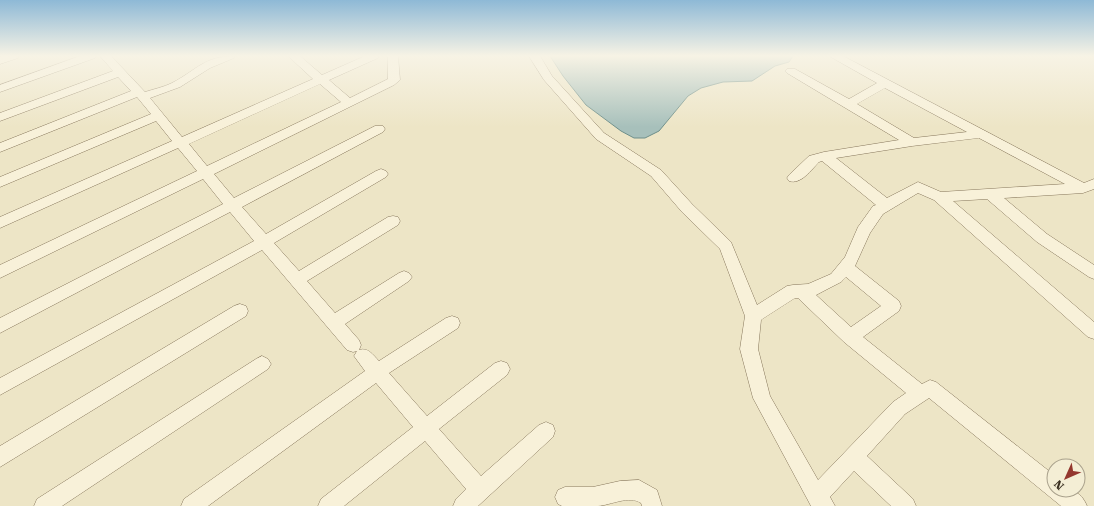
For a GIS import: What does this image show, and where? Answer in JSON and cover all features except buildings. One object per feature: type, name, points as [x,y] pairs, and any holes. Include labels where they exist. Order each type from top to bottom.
[{"type":"street","points":[[0,89],[26,80]]},
{"type":"street","points":[[0,117],[100,80]]},
{"type":"street","points":[[127,80],[233,206],[480,490]]},
{"type":"street","points":[[0,148],[141,95],[176,85],[185,80]]},
{"type":"street","points":[[0,223],[320,80]]},
{"type":"street","points":[[322,80],[349,103]]},
{"type":"street","points":[[0,272],[349,103],[394,80]]},
{"type":"street","points":[[549,80],[600,136],[656,173],[687,208],[726,246],[753,316],[749,349],[762,398],[820,501],[853,457],[898,408],[930,388],[1046,482]]},
{"type":"street","points":[[805,80],[912,142]]},
{"type":"street","points":[[879,80],[982,134],[1089,186]]},
{"type":"street","points":[[849,104],[885,83]]},
{"type":"street","points":[[0,182],[159,116]]},
{"type":"street","points":[[0,326],[379,130]]},
{"type":"street","points":[[794,178],[814,159],[824,156],[912,142],[982,134]]},
{"type":"street","points":[[824,156],[886,205]]},
{"type":"street","points":[[0,387],[264,242],[381,174]]},
{"type":"street","points":[[938,197],[1089,186]]},
{"type":"street","points":[[753,316],[793,291],[802,292],[811,290],[836,278],[851,260],[863,231],[878,210],[918,187],[938,197],[1094,332]]},
{"type":"street","points":[[990,194],[1042,238],[1094,272]]},
{"type":"street","points":[[297,280],[393,220]]},
{"type":"street","points":[[845,267],[893,306],[850,337]]},
{"type":"street","points":[[334,322],[404,277]]},
{"type":"street","points":[[802,292],[850,337],[921,394]]},
{"type":"street","points":[[0,458],[240,311]]},
{"type":"street","points":[[191,506],[377,372],[452,323]]},
{"type":"street","points":[[44,506],[262,364]]},
{"type":"street","points":[[328,506],[501,369]]},
{"type":"street","points":[[463,506],[546,431]]},
{"type":"street","points":[[853,457],[906,506]]},
{"type":"street","points":[[564,497],[593,497],[620,491],[639,490],[650,498],[652,506]]},
{"type":"street","points":[[1067,498],[1077,506]]},
{"type":"water","points":[[566,80],[754,80],[752,81],[723,82],[701,88],[688,96],[659,131],[645,138],[634,138],[621,131],[586,105]]}]
